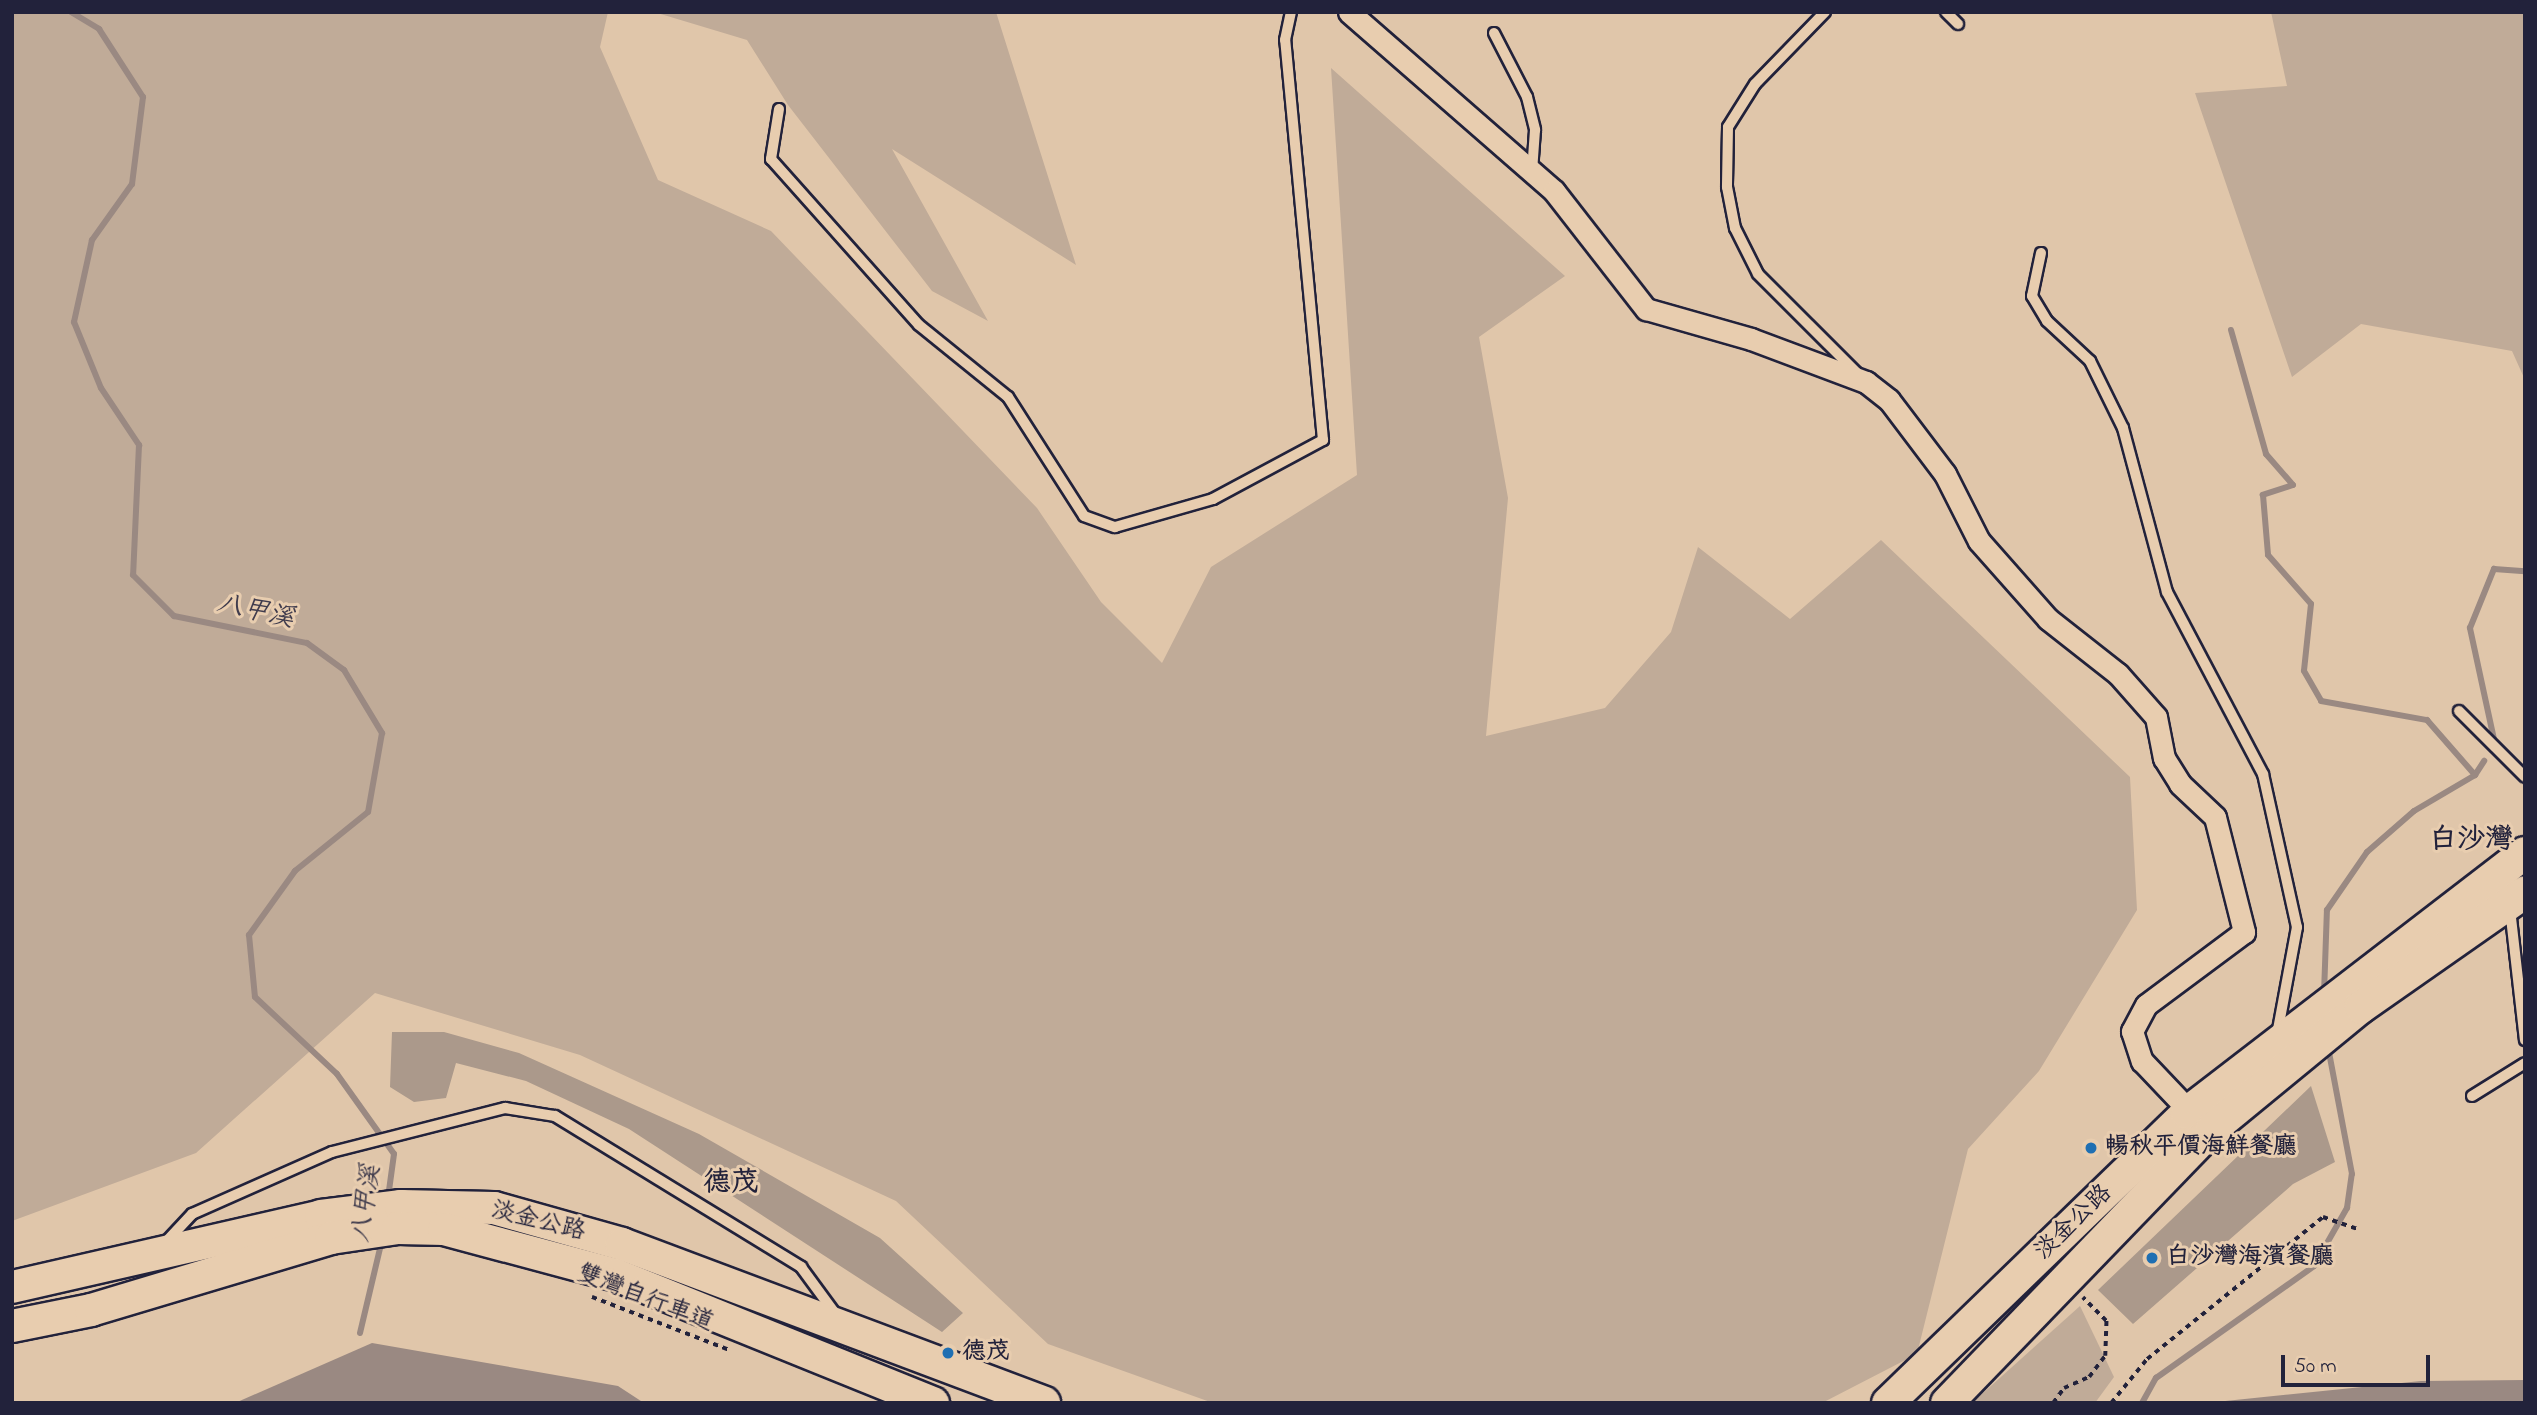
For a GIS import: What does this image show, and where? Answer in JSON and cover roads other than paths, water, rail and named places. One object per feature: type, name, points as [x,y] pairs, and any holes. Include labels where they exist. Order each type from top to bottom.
[{"type":"main road","points":[[2353,997],[2525,853]]},
{"type":"main road","points":[[2295,1038],[2353,997],[2517,897]]},
{"type":"main road","name":"淡金公路","points":[[1947,1403],[2199,1121],[2272,1080],[2295,1038]]},
{"type":"main road","name":"淡金公路","points":[[1888,1403],[2199,1121],[2295,1038]]},
{"type":"main road","name":"淡金公路","points":[[12,1287],[152,1256],[399,1217],[485,1236],[844,1348],[1044,1403]]},
{"type":"main road","name":"淡金公路","points":[[12,1326],[91,1310],[364,1221]]},
{"type":"main road","name":"淡金公路","points":[[844,1348],[933,1403]]},
{"type":"street","points":[[1358,16],[1532,172],[1646,309],[1866,382],[1910,420],[1979,541],[2048,620],[2118,674],[2156,717],[2164,758],[2180,784],[2215,817],[2244,932],[2146,1005],[2132,1031],[2143,1061],[2199,1121]]},
{"type":"lane","points":[[779,108],[771,159],[919,325],[1007,397],[1084,516],[1115,527],[1213,499],[1323,440],[1285,40],[1291,12]]},
{"type":"lane","points":[[1825,12],[1755,84],[1728,127],[1727,187],[1735,228],[1758,274],[1866,382]]},
{"type":"lane","points":[[1946,12],[1958,24]]},
{"type":"lane","points":[[1494,33],[1527,97],[1535,130],[1532,172]]},
{"type":"lane","points":[[2041,253],[2032,296],[2048,321],[2090,361],[2123,428],[2167,592],[2263,774],[2297,927],[2295,1038]]},
{"type":"lane","points":[[2459,711],[2525,777]]},
{"type":"lane","points":[[2517,897],[2525,1040]]},
{"type":"lane","points":[[2472,1096],[2525,1063]]},
{"type":"lane","points":[[152,1256],[192,1214],[373,1140],[506,1108],[555,1116],[801,1267],[844,1348]]},
{"type":"waterway","name":"八甲溪","points":[[71,12],[99,29],[143,97],[132,184],[92,240],[74,322],[101,388],[139,445],[133,575],[174,616],[307,643],[344,670],[382,733],[368,812],[295,871],[249,935],[255,997],[337,1074],[394,1154],[388,1198]]},
{"type":"waterway","points":[[2231,330],[2266,454],[2293,485],[2263,495],[2268,555],[2311,604],[2304,671],[2321,701],[2427,720],[2475,775]]},
{"type":"waterway","points":[[2495,744],[2470,628],[2494,569],[2525,571]]},
{"type":"waterway","points":[[2324,994],[2327,910],[2367,852],[2414,811],[2475,775],[2484,761]]},
{"type":"waterway","points":[[2142,1403],[2156,1378],[2314,1266],[2347,1208],[2352,1174],[2328,1047]]},
{"type":"waterway","points":[[360,1333],[382,1240]]},
{"type":"place","name":"暢秋平價海鮮餐廳","points":[[2091,1148]]},
{"type":"place","name":"白沙灣海濱餐廳","points":[[2152,1258]]},
{"type":"place","name":"德茂","points":[[948,1353]]},
{"type":"district","name":"白沙灣","points":[[2471,841]]},
{"type":"district","name":"德茂","points":[[731,1184]]}]
